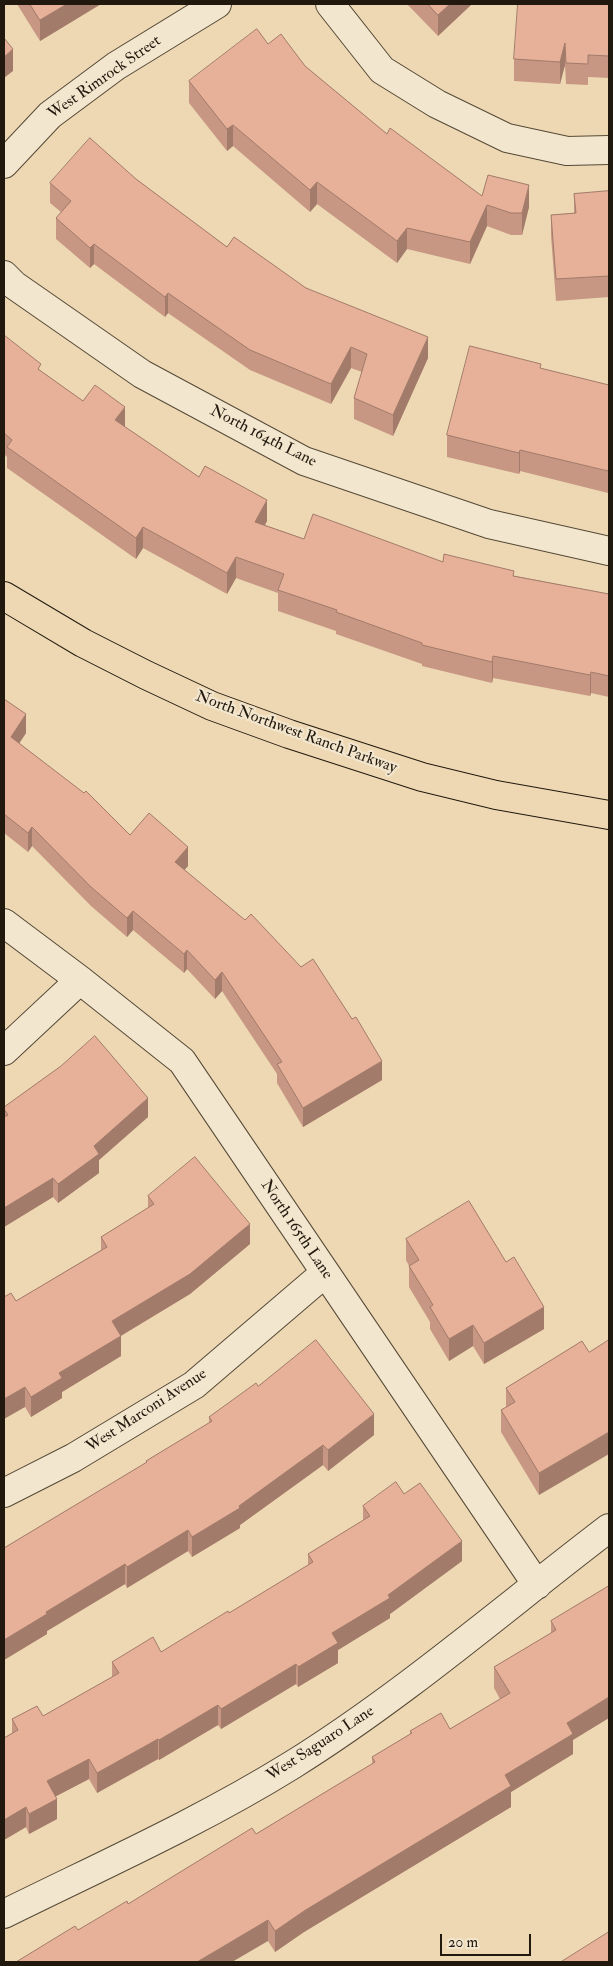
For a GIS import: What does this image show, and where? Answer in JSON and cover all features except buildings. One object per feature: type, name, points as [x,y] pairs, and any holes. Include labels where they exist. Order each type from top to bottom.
[{"type":"main road","name":"North Northwest Ranch Parkway","points":[[4,596],[83,643],[146,676],[212,706],[289,734],[422,777],[496,795],[609,815]]},
{"type":"street","name":"West Rimrock Street","points":[[4,164],[50,115],[116,66],[217,4]]},
{"type":"street","points":[[330,4],[382,70],[437,104],[507,138],[567,151],[609,150]]},
{"type":"street","name":"North 164th Lane","points":[[4,275],[142,374],[304,460],[489,524],[609,551]]},
{"type":"street","name":"North 165th Lane","points":[[4,923],[80,980],[182,1061],[537,1585]]},
{"type":"street","points":[[4,1051],[80,980]]},
{"type":"street","name":"West Marconi Avenue","points":[[4,1493],[73,1458],[194,1385],[325,1273]]},
{"type":"street","name":"West Saguaro Lane","points":[[4,1914],[205,1815],[292,1765],[376,1708],[609,1528]]}]
